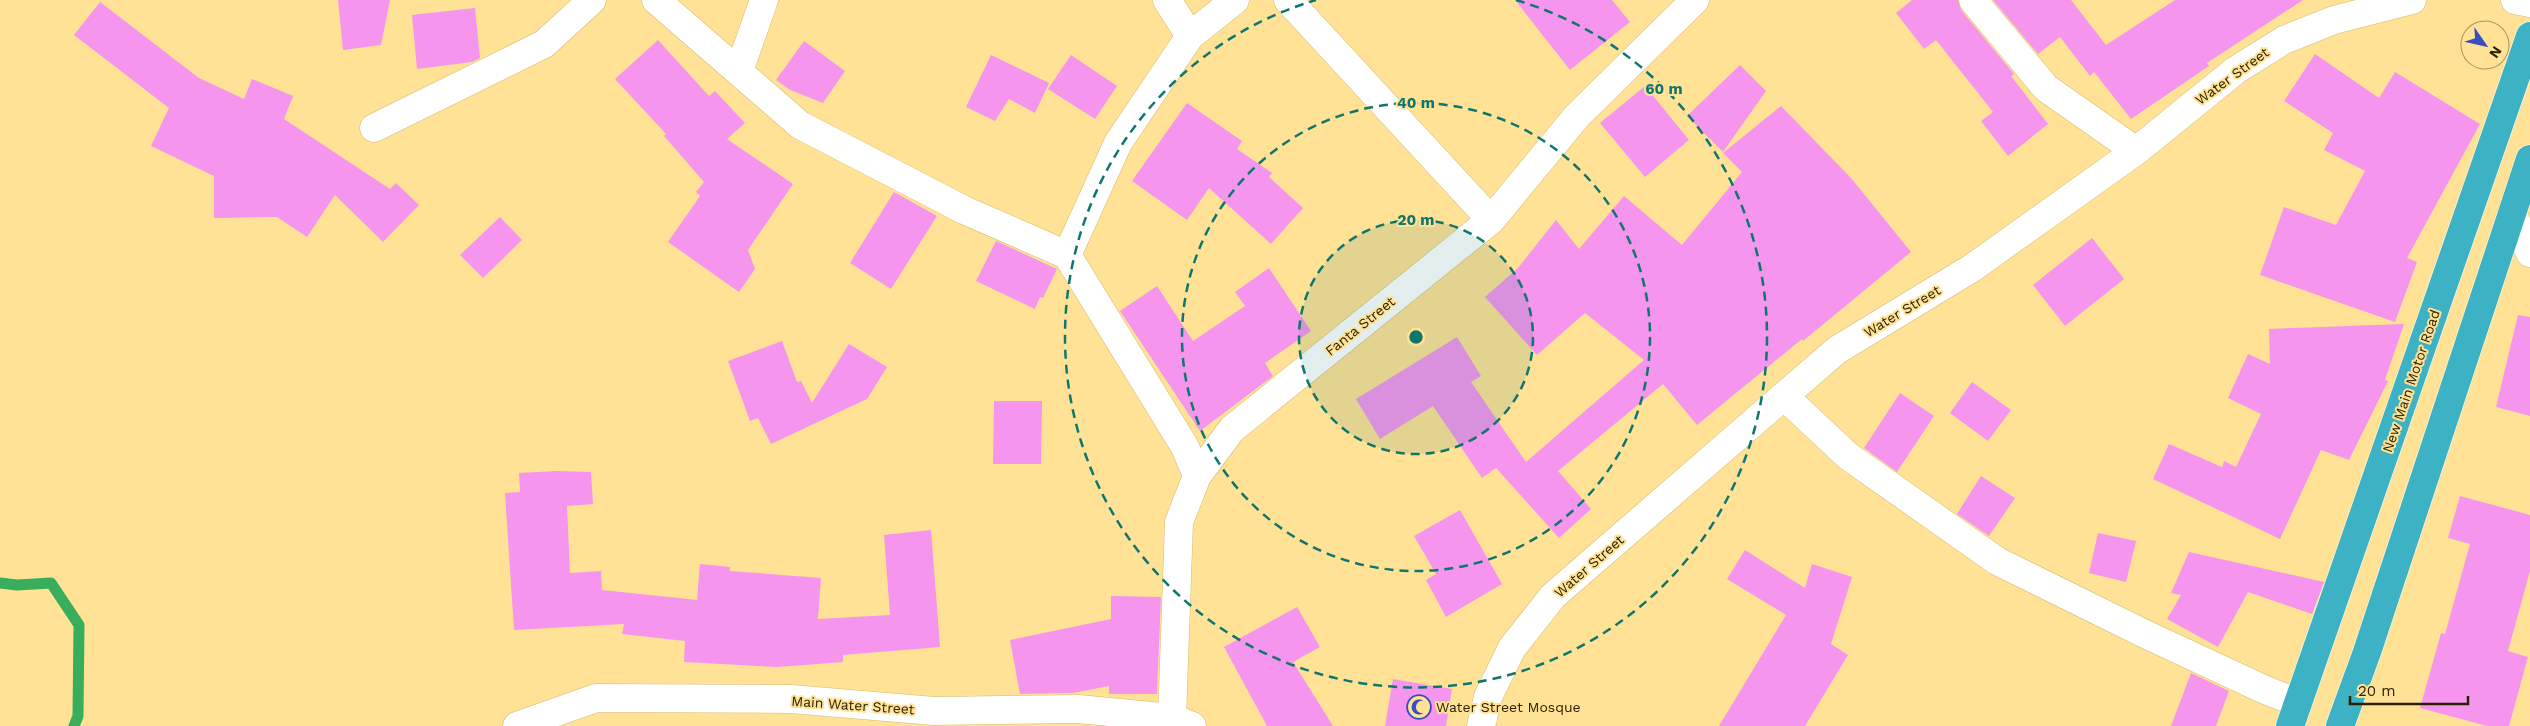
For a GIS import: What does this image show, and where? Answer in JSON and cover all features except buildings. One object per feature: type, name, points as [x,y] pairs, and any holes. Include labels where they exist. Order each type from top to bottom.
[{"type":"highway","name":"New Main Motor Road","points":[[2294,714],[2530,36]]},
{"type":"highway","points":[[2340,726],[2370,643],[2530,159]]},
{"type":"street","points":[[374,128],[544,44],[592,0]]},
{"type":"street","points":[[656,0],[800,125],[964,210],[1067,255],[1185,447],[1197,476]]},
{"type":"street","points":[[739,71],[764,0]]},
{"type":"street","points":[[1167,0],[1190,36]]},
{"type":"street","points":[[1067,255],[1118,142],[1190,36],[1235,0]]},
{"type":"street","points":[[1288,0],[1491,220]]},
{"type":"street","name":"Fanta Street","points":[[1182,722],[1179,522],[1197,476],[1232,429],[1491,220],[1577,116],[1695,0]]},
{"type":"street","points":[[1973,0],[2046,88],[2136,151]]},
{"type":"street","name":"Water Street","points":[[1481,726],[1488,697],[1512,648],[1553,596],[1837,350],[1972,268],[2136,151],[2236,70],[2284,40],[2334,20],[2412,0]]},
{"type":"street","points":[[2515,0],[2530,3]]},
{"type":"street","points":[[2512,212],[2530,253]]},
{"type":"street","points":[[1785,396],[1848,456],[1997,561],[2145,634],[2263,689],[2294,714]]},
{"type":"street","name":"Main Water Street","points":[[517,726],[596,698],[791,699],[938,718],[1078,709],[1182,722]]},
{"type":"waterway","points":[[0,583],[17,585],[51,583],[79,625],[78,716],[74,726]]},
{"type":"place","name":"Water Street Mosque","points":[[1419,707]]}]
